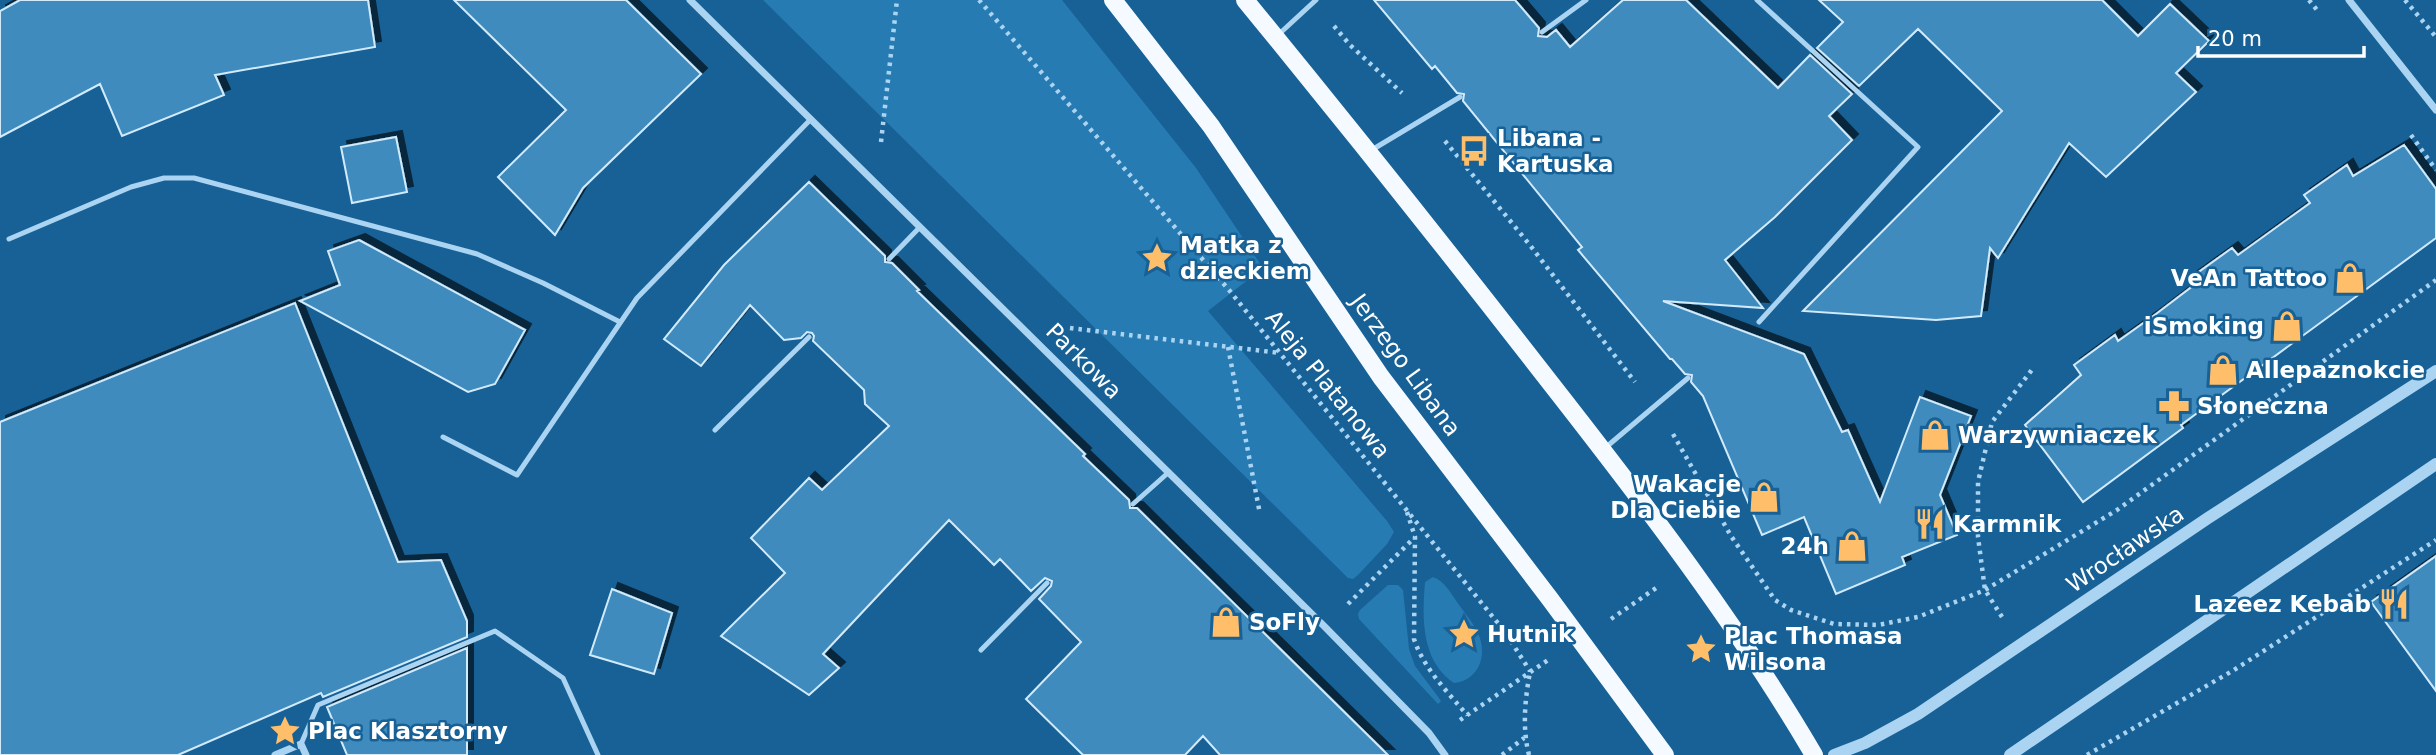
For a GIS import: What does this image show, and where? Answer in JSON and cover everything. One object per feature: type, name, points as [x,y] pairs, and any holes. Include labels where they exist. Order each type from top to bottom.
[{"type":"main road","name":"Jerzego Libana","points":[[1113,0],[1210,126],[1381,377],[1665,755]]},
{"type":"main road","points":[[1245,0],[1603,450],[1690,565],[1777,691],[1814,755]]},
{"type":"street","name":"Parkowa","points":[[690,0],[1272,574],[1434,738],[1445,755]]},
{"type":"street","points":[[2349,0],[2436,110]]},
{"type":"street","name":"Wrocławska","points":[[1834,755],[1865,743],[1918,714],[2208,518],[2436,371]]},
{"type":"street","points":[[2010,755],[2436,464]]},
{"type":"street","points":[[275,755],[301,744],[306,755]]},
{"type":"lane","points":[[1276,37],[1315,0]]},
{"type":"lane","points":[[1542,32],[1586,0]]},
{"type":"lane","points":[[1757,0],[1918,147],[1759,322]]},
{"type":"lane","points":[[1368,152],[1460,97]]},
{"type":"lane","points":[[443,437],[517,475],[637,298],[811,119]]},
{"type":"lane","points":[[9,239],[131,187],[164,178],[194,178],[477,254],[543,283],[620,322]]},
{"type":"lane","points":[[889,259],[920,227]]},
{"type":"lane","points":[[715,430],[809,337]]},
{"type":"lane","points":[[1603,450],[1688,378]]},
{"type":"lane","points":[[1133,504],[1169,472]]},
{"type":"lane","points":[[981,650],[1047,583]]},
{"type":"lane","points":[[301,744],[318,705],[495,631],[563,678],[598,755]]},
{"type":"path","points":[[877,184],[897,0]]},
{"type":"path","name":"Aleja Platanowa","points":[[979,0],[1220,279],[1505,632],[1531,671]]},
{"type":"path","points":[[1315,0],[1350,45],[1417,106],[1529,244],[1666,423],[1731,536],[1775,600],[1791,610],[1834,624],[1878,625],[1918,617],[1985,590],[2117,510],[2436,280]]},
{"type":"path","points":[[2404,0],[2436,37]]},
{"type":"path","points":[[1017,322],[1280,353]]},
{"type":"path","points":[[1228,346],[1272,574]]},
{"type":"path","points":[[1985,590],[1978,537],[1978,482],[1992,422],[2034,367]]},
{"type":"path","points":[[1405,508],[1415,537],[1414,639],[1419,655],[1468,715]]},
{"type":"path","points":[[1434,738],[1731,536]]},
{"type":"path","points":[[1325,627],[1415,537]]},
{"type":"path","points":[[2087,755],[2234,670],[2436,540]]},
{"type":"path","points":[[1529,755],[1524,738],[1526,693],[1531,671]]},
{"type":"path","points":[[1502,755],[1524,738]]},
{"type":"shaded area","points":[[763,0],[1062,0],[1196,168],[1263,268],[1208,311],[1387,521],[1394,532],[1387,544],[1358,575],[1353,579],[1348,578]]},
{"type":"shaded area","points":[[1433,577],[1441,581],[1451,593],[1481,641],[1479,665],[1470,677],[1463,681],[1454,683],[1443,674],[1435,663],[1426,638],[1425,582]]},
{"type":"shaded area","points":[[1388,585],[1398,585],[1403,590],[1409,649],[1415,666],[1441,701],[1438,704],[1359,619],[1360,610]]},
{"type":"building","points":[[20,0],[368,0],[375,47],[215,75],[224,95],[122,136],[100,84],[0,137],[0,11]]},
{"type":"building","points":[[454,0],[626,0],[701,74],[583,188],[555,235],[498,177],[566,110]]},
{"type":"building","points":[[1374,0],[1515,0],[1539,28],[1538,36],[1547,37],[1556,30],[1570,47],[1623,0],[1686,0],[1778,88],[1810,55],[1852,94],[1829,116],[1852,140],[1775,217],[1725,260],[1763,308],[1663,301],[1804,354],[1842,432],[1848,430],[1880,502],[1920,397],[1971,416],[1940,495],[1957,535],[1902,557],[1905,565],[1836,594],[1804,517],[1762,535],[1703,396],[1691,382],[1692,375],[1685,374],[1670,359],[1578,250],[1582,247],[1463,101],[1464,94],[1457,93],[1435,66],[1432,69]]},
{"type":"building","points":[[1819,0],[2102,0],[2138,36],[2170,4],[2209,41],[2176,73],[2196,92],[2106,177],[2069,143],[1998,258],[1990,248],[1981,316],[1936,320],[1803,311],[2002,111],[1918,29],[1859,86],[1817,48],[1843,22]]},
{"type":"building","points":[[396,137],[407,192],[352,203],[341,147]]},
{"type":"building","points":[[2404,145],[2436,189],[2436,238],[2181,425],[2183,428],[2083,502],[2025,425],[2081,375],[2074,365],[2115,335],[2118,341],[2156,314],[2194,285],[2189,279],[2232,248],[2238,255],[2310,203],[2304,195],[2347,165],[2353,176]]},
{"type":"building","points":[[809,182],[885,256],[885,262],[892,263],[919,290],[917,291],[1085,454],[1083,456],[1129,500],[1130,508],[1137,508],[1388,755],[1220,755],[1203,736],[1185,755],[1083,755],[1026,699],[1081,642],[1039,599],[1051,586],[1052,581],[1045,578],[1031,591],[1000,559],[994,565],[949,520],[823,654],[839,668],[809,695],[721,636],[785,573],[751,538],[809,478],[822,490],[889,426],[865,404],[864,390],[813,341],[812,333],[807,332],[801,338],[784,340],[750,305],[701,366],[664,339],[724,265]]},
{"type":"building","points":[[359,240],[525,330],[495,384],[468,392],[300,301],[340,285],[328,251]]},
{"type":"building","points":[[295,303],[398,562],[441,560],[467,621],[467,637],[323,697],[321,693],[178,755],[0,755],[0,422]]},
{"type":"building","points":[[2436,556],[2436,691],[2371,602]]},
{"type":"building","points":[[612,589],[672,613],[654,674],[590,655]]},
{"type":"building","points":[[467,648],[467,755],[347,755],[327,707]]},
{"type":"place","name":"Libana - Kartuska","points":[[1474,151]]},
{"type":"place","name":"Matka z dzieckiem","points":[[1157,258]]},
{"type":"place","name":"VeAn Tattoo","points":[[2350,278]]},
{"type":"place","name":"iSmoking","points":[[2287,326]]},
{"type":"place","name":"Allepaznokcie","points":[[2223,370]]},
{"type":"place","name":"Słoneczna","points":[[2174,406]]},
{"type":"place","name":"Warzywniaczek","points":[[1935,435]]},
{"type":"place","name":"Wakacje Dla Ciebie","points":[[1764,497]]},
{"type":"place","name":"Karmnik","points":[[1930,524]]},
{"type":"place","name":"24h","points":[[1852,546]]},
{"type":"place","name":"Lazeez Kebab","points":[[2394,604]]},
{"type":"place","name":"SoFly","points":[[1226,622]]},
{"type":"place","name":"Hutnik","points":[[1464,634]]},
{"type":"place","name":"Plac Thomasa Wilsona","points":[[1701,649]]},
{"type":"place","name":"Plac Klasztorny","points":[[285,731]]}]
